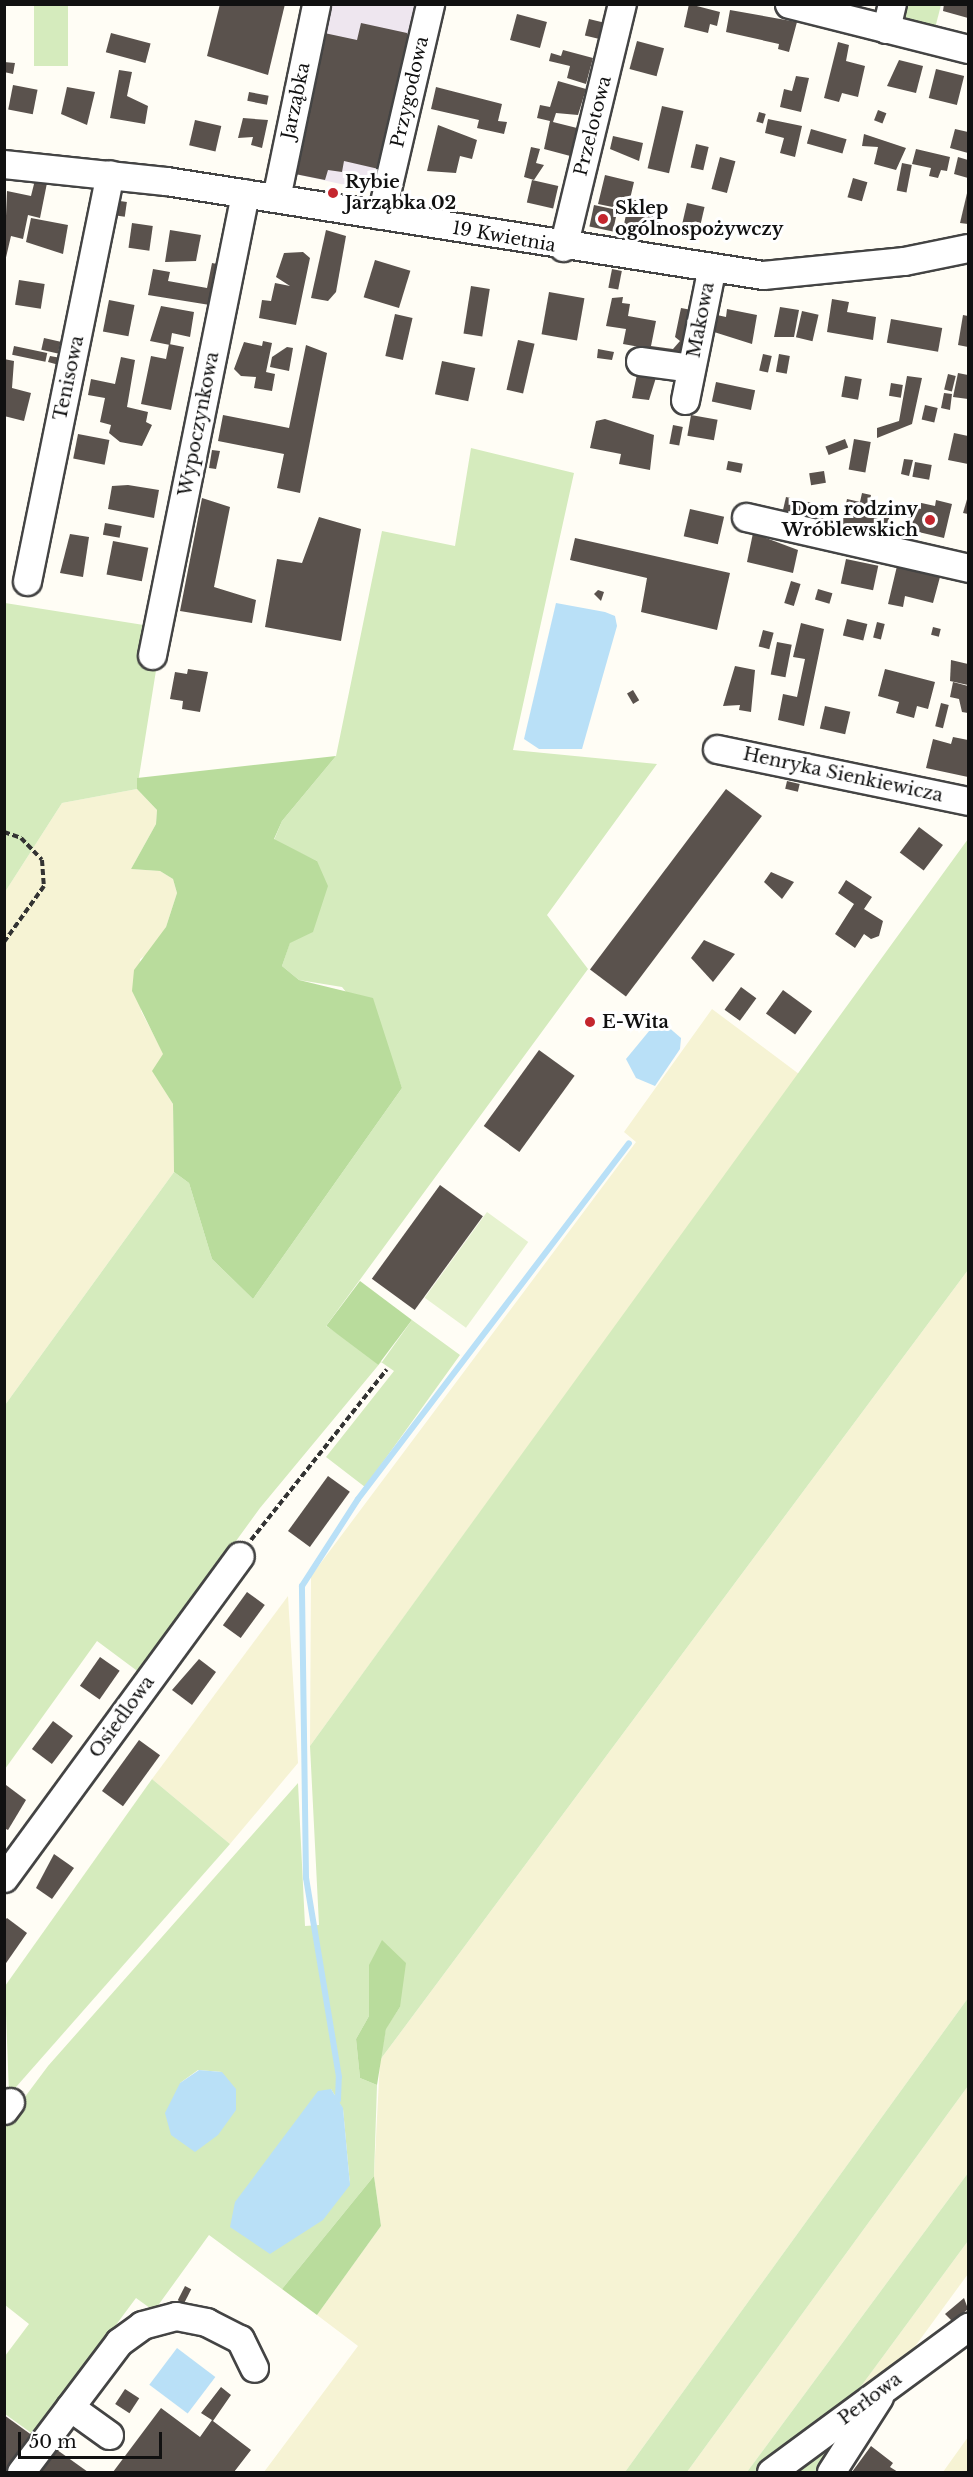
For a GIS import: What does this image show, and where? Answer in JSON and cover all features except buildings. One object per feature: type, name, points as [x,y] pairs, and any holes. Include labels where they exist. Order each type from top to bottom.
[{"type":"street","name":"Jarząbka","points":[[276,198],[316,4]]},
{"type":"street","name":"Przygodowa","points":[[381,215],[430,4]]},
{"type":"street","name":"Przelotowa","points":[[563,247],[622,4]]},
{"type":"street","points":[[789,4],[890,17],[969,49]]},
{"type":"street","name":"19 Kwietnia","points":[[4,164],[110,174],[245,193],[711,271],[794,274],[969,248]]},
{"type":"street","name":"Tenisowa","points":[[27,581],[110,174]]},
{"type":"street","name":"Wypoczynkowa","points":[[152,655],[245,193]]},
{"type":"street","name":"Makowa","points":[[685,400],[711,271]]},
{"type":"street","name":"Makowa","points":[[640,361],[691,369]]},
{"type":"street","points":[[747,517],[969,568]]},
{"type":"street","name":"Henryka Sienkiewicza","points":[[717,749],[969,801]]},
{"type":"street","name":"Osiedlowa","points":[[4,1878],[240,1556]]},
{"type":"street","points":[[21,2472],[119,2342],[142,2325],[176,2316],[206,2322],[240,2339],[254,2368]]},
{"type":"street","name":"Perłowa","points":[[771,2472],[969,2327]]},
{"type":"street","points":[[831,2472],[882,2391]]},
{"type":"street","points":[[70,2407],[109,2434]]},
{"type":"path","points":[[4,832],[21,838],[42,860],[44,886],[4,942]]},
{"type":"path","points":[[240,1556],[387,1369]]},
{"type":"shaded area","points":[[321,5],[421,5],[381,178],[361,183],[359,188],[295,174]]},
{"type":"shaded area","points":[[137,789],[157,810],[156,824],[131,869],[160,871],[173,879],[177,893],[166,927],[151,952],[140,959],[141,1011],[164,1054],[153,1071],[173,1104],[174,1172],[5,1405],[5,892],[62,803]]},
{"type":"shaded area","points":[[712,1009],[799,1074],[310,1746],[311,1576],[636,1142],[624,1132]]},
{"type":"shaded area","points":[[968,1270],[968,1998],[625,2472],[264,2472],[358,2346],[317,2315],[381,2226],[374,2176],[380,2060]]},
{"type":"shaded area","points":[[288,1596],[298,1763],[230,1844],[152,1779]]},
{"type":"shaded area","points":[[968,2086],[968,2173],[747,2472],[687,2472]]},
{"type":"shaded area","points":[[968,2241],[968,2274],[900,2367],[848,2404]]},
{"type":"shaded area","points":[[968,2437],[968,2472],[943,2472]]},
{"type":"green space","points":[[34,5],[68,5],[68,66],[34,66]]},
{"type":"green space","points":[[900,5],[941,5],[933,36],[894,27]]},
{"type":"green space","points":[[471,448],[574,473],[513,750],[657,764],[547,915],[588,969],[326,1326],[382,1362],[412,1320],[460,1355],[365,1487],[326,1457],[394,1371],[381,1362],[260,1508],[140,1673],[97,1641],[5,1769],[5,1405],[174,1172],[189,1183],[212,1259],[253,1299],[402,1088],[385,1040],[342,987],[299,980],[282,966],[317,861],[274,840],[282,821],[336,756],[382,531],[455,546]]},
{"type":"green space","points":[[5,603],[150,626],[158,658],[137,789],[62,803],[5,892]]},
{"type":"green space","points":[[336,756],[282,821],[274,839],[317,861],[328,886],[313,932],[290,943],[282,966],[299,980],[373,998],[402,1088],[253,1299],[212,1259],[189,1183],[174,1172],[173,1104],[152,1071],[163,1054],[132,991],[134,970],[166,927],[177,893],[173,879],[160,871],[131,869],[156,824],[157,810],[137,789],[137,778]]},
{"type":"green space","points":[[968,839],[968,1270],[380,2060],[386,2028],[400,2007],[369,1965],[369,2016],[356,2039],[360,2078],[377,2085],[374,2176],[282,2289],[209,2235],[154,2311],[136,2298],[34,2435],[5,2414],[5,2356],[29,2324],[5,2305],[4,2125],[48,2066],[298,1783],[305,1926],[319,1925],[310,1746]],"holes":[[[198,2070],[222,2072],[180,2083]],[[331,2089],[343,2109],[350,2185]]]},
{"type":"green space","points":[[487,1212],[528,1242],[466,1328],[425,1298]]},
{"type":"green space","points":[[360,1281],[412,1320],[378,1365],[326,1326]]},
{"type":"green space","points":[[152,1779],[230,1844],[9,2095],[5,1986]]},
{"type":"green space","points":[[382,1940],[406,1963],[400,2007],[386,2029],[377,2085],[360,2078],[356,2039],[369,2016],[369,1965]]},
{"type":"green space","points":[[968,1998],[968,2086],[687,2472],[625,2472]]},
{"type":"green space","points":[[968,2173],[968,2241],[848,2404],[756,2472],[747,2472]]},
{"type":"green space","points":[[374,2176],[381,2226],[317,2315],[282,2289]]},
{"type":"green space","points":[[859,2417],[825,2472],[787,2472]]},
{"type":"water","points":[[556,603],[605,612],[615,616],[617,626],[582,749],[539,749],[524,739]]},
{"type":"water","points":[[659,1019],[681,1038],[680,1049],[655,1086],[636,1078],[626,1059]]},
{"type":"water","points":[[199,2070],[222,2072],[236,2089],[236,2110],[218,2135],[195,2152],[171,2135],[165,2113],[180,2083]]},
{"type":"water","points":[[331,2089],[343,2108],[350,2185],[323,2220],[270,2254],[230,2227],[235,2202],[318,2091]]},
{"type":"water","points":[[177,2348],[215,2377],[188,2414],[149,2385]]},
{"type":"waterway","points":[[338,2100],[339,2077],[306,1878],[302,1586],[358,1499],[629,1143]]},
{"type":"place","name":"Rybie Jarząbka 02","points":[[333,193]]},
{"type":"place","name":"Sklep ogólnospożywczy","points":[[603,219]]},
{"type":"place","name":"Dom rodziny Wróblewskich","points":[[930,520]]},
{"type":"place","name":"E-Wita","points":[[590,1022]]}]
